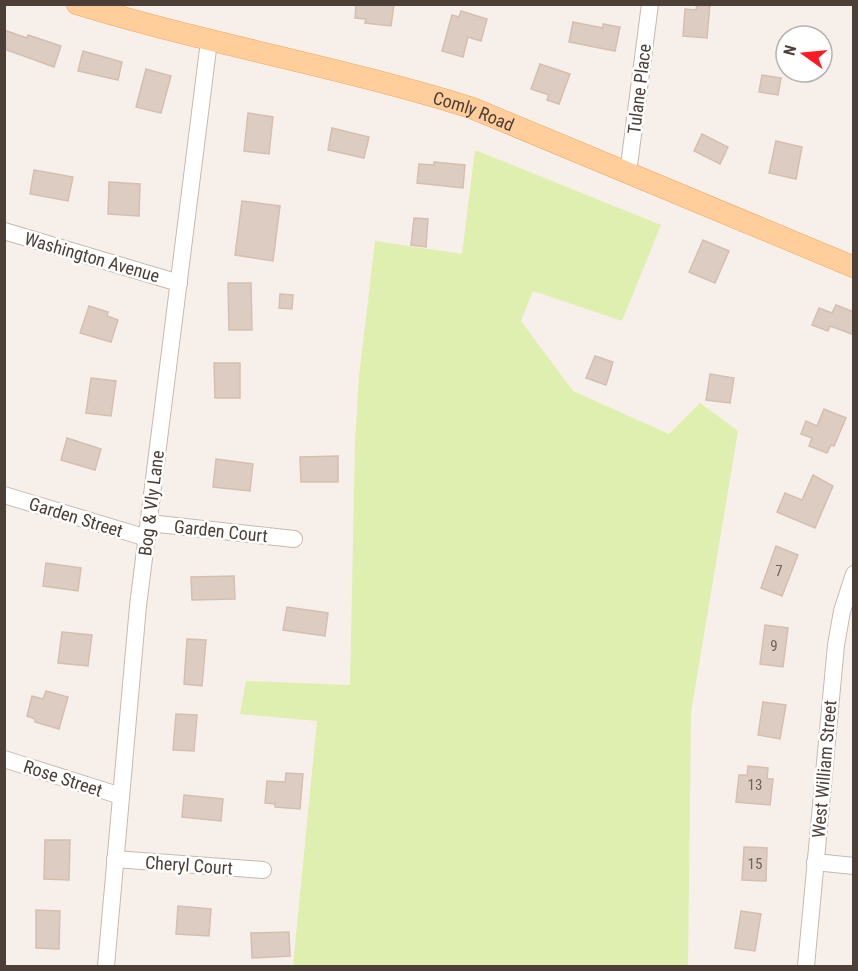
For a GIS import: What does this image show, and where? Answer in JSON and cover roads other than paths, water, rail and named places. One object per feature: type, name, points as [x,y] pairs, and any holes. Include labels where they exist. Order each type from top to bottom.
[{"type":"main road","name":"Comly Road","points":[[83,5],[165,31],[353,74],[472,108],[854,267]]},
{"type":"street","name":"Tulane Place","points":[[628,173],[650,4]]},
{"type":"street","name":"Bog & Vly Lane","points":[[106,966],[138,606],[209,41]]},
{"type":"street","name":"Washington Avenue","points":[[4,231],[179,283]]},
{"type":"street","name":"Garden Street","points":[[4,495],[148,531]]},
{"type":"street","name":"Garden Court","points":[[148,531],[294,539]]},
{"type":"street","name":"West William Street","points":[[806,966],[836,645],[842,611],[854,574]]},
{"type":"street","name":"Rose Street","points":[[4,759],[121,796]]},
{"type":"street","name":"Cheryl Court","points":[[115,859],[262,870]]},
{"type":"street","points":[[815,861],[854,866]]}]
